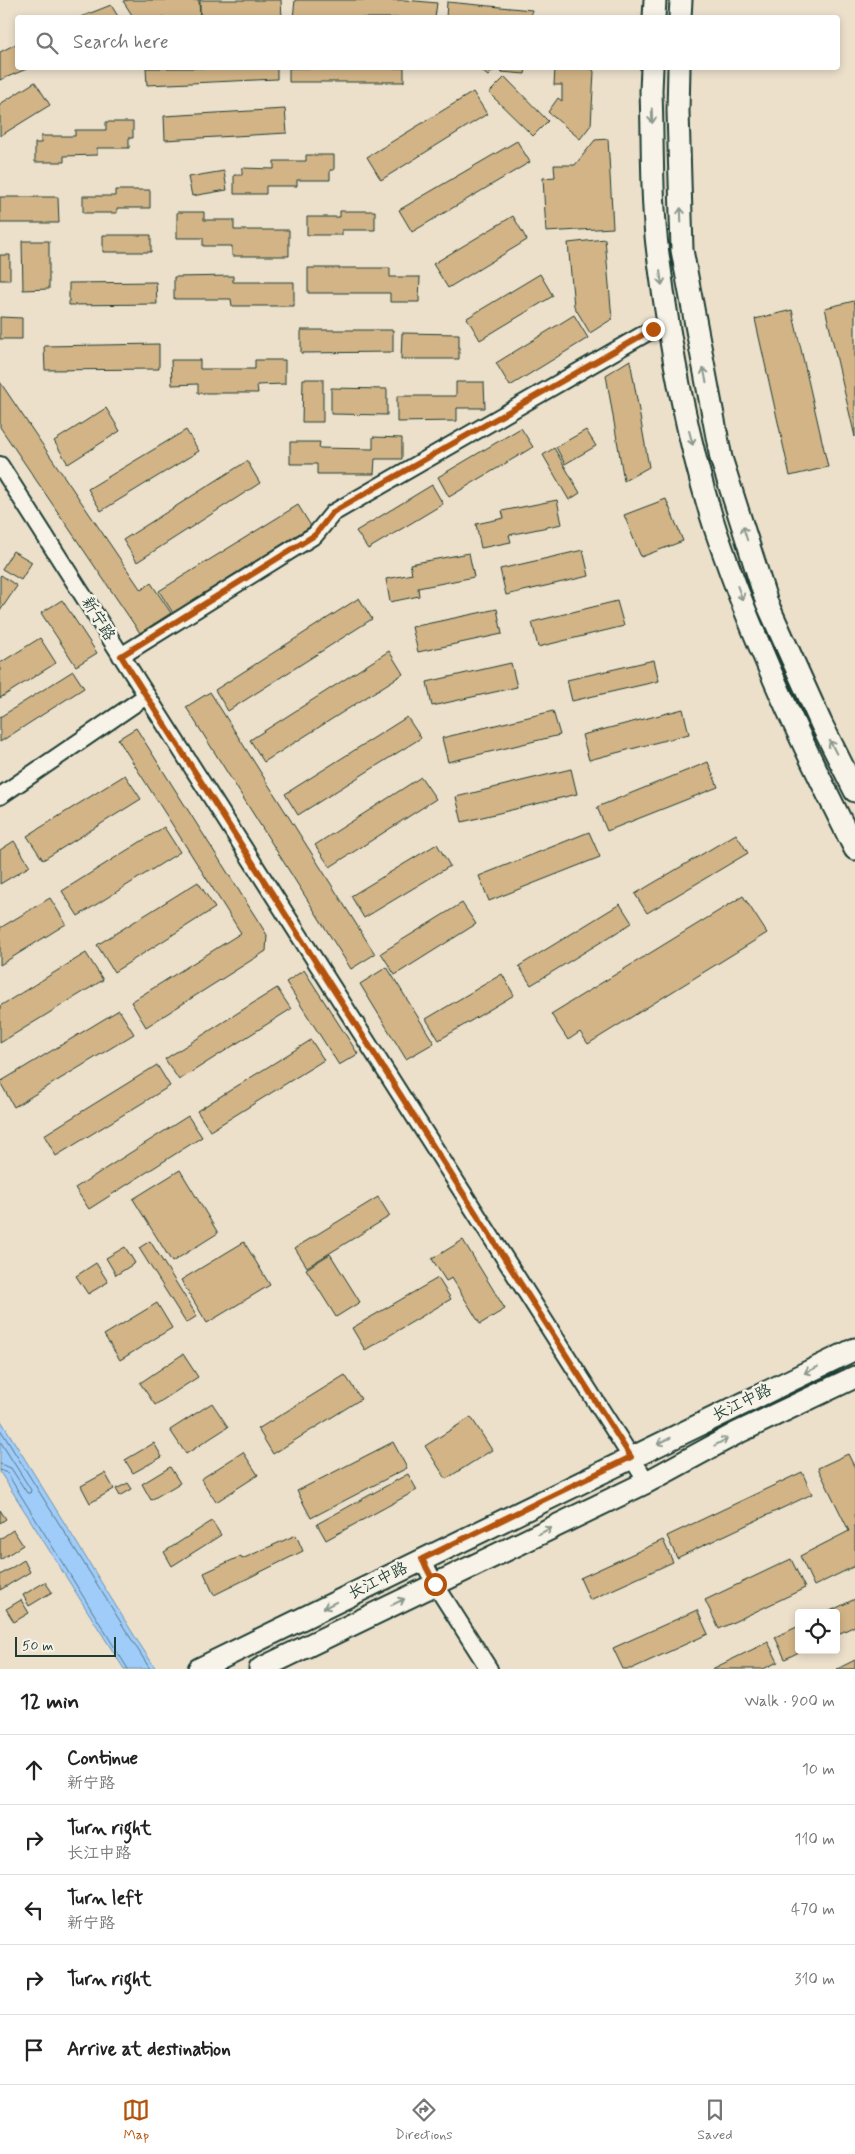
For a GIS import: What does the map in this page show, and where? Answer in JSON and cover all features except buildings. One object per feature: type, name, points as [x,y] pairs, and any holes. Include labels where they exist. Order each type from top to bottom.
[{"type":"main road","points":[[654,15],[655,0]]},
{"type":"main road","points":[[680,15],[681,0]]},
{"type":"main road","points":[[652,70],[651,91],[657,251],[668,326],[690,433],[716,530],[750,621],[801,742],[855,849]]},
{"type":"main road","points":[[679,70],[678,111],[682,250],[721,458],[767,603],[821,723],[855,791]]},
{"type":"main road","name":"长江中路","points":[[199,1669],[855,1349]]},
{"type":"main road","name":"长江中路","points":[[260,1669],[646,1482],[737,1433],[855,1377]]},
{"type":"street","points":[[121,656],[315,535],[333,512],[653,329],[668,326]]},
{"type":"street","name":"新宁路","points":[[0,465],[646,1482]]},
{"type":"street","points":[[0,796],[146,696]]},
{"type":"street","points":[[422,1559],[435,1584],[489,1669]]},
{"type":"water","points":[[0,1419],[156,1669],[124,1669],[0,1472]]},
{"type":"route","points":[[435,1584],[422,1559],[631,1457],[121,656],[315,535],[333,512],[653,329]]}]
